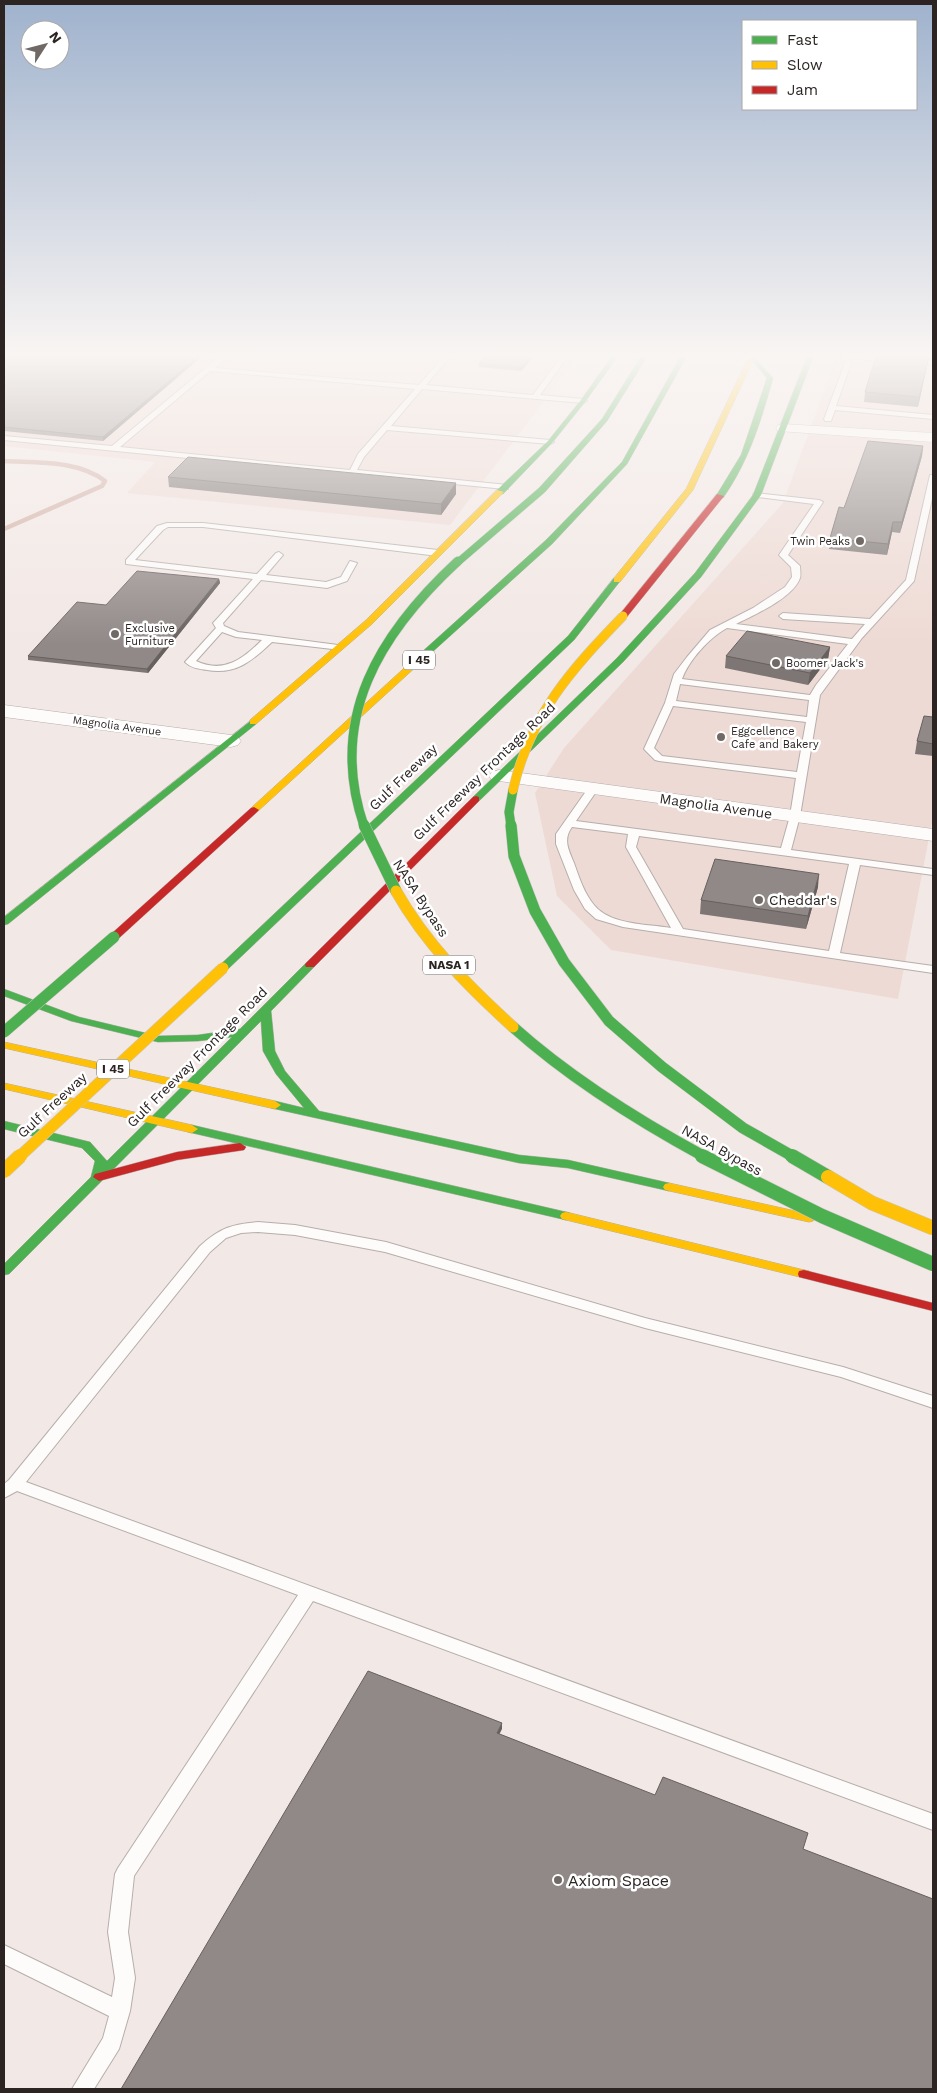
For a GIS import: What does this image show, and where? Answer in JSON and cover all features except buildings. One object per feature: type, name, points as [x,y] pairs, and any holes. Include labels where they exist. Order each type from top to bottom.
[{"type":"main road","points":[[4,922],[230,741],[368,622],[542,450]]},
{"type":"main road","name":"NASA Bypass","points":[[578,450],[542,490],[426,592],[391,634],[364,682],[352,734],[352,761],[356,791],[364,823],[376,856],[411,916],[443,958],[511,1027],[553,1061],[645,1123],[751,1183],[821,1218],[933,1264]]},
{"type":"main road","name":"I 45","points":[[4,1032],[114,937],[548,542],[624,463],[631,450]]},
{"type":"main road","name":"Gulf Freeway","points":[[4,1170],[223,968],[571,638],[689,490],[709,450]]},
{"type":"main road","name":"NASA Bypass","points":[[747,450],[727,487],[623,616],[575,666],[554,695],[532,731],[516,769],[509,812],[514,856],[536,911],[564,962],[609,1021],[662,1067],[743,1128],[872,1203],[933,1228]]},
{"type":"main road","name":"Gulf Freeway Frontage Road","points":[[4,1271],[499,776],[620,660],[698,575],[757,495],[774,450]]},
{"type":"main road","points":[[4,992],[75,1019],[158,1039],[198,1038],[243,1032]]},
{"type":"main road","points":[[265,1010],[268,1050],[280,1072],[316,1115]]},
{"type":"main road","points":[[4,1045],[519,1160],[568,1164],[780,1212],[895,1234]]},
{"type":"main road","points":[[4,1086],[710,1250],[933,1307]]},
{"type":"main road","points":[[4,1125],[86,1145],[100,1160],[98,1178],[177,1156],[257,1145]]},
{"type":"street","name":"Magnolia Avenue","points":[[4,711],[230,741]]},
{"type":"street","name":"Magnolia Avenue","points":[[499,776],[933,835]]},
{"type":"lane","points":[[130,450],[352,473],[505,486]]},
{"type":"lane","points":[[352,473],[366,450]]},
{"type":"lane","points":[[785,852],[795,816],[814,698],[819,687],[854,642],[910,581],[933,477]]},
{"type":"lane","points":[[757,495],[819,502],[783,555],[797,565],[799,570],[797,576],[784,592],[764,607],[712,633],[680,673],[670,703],[649,749],[659,758],[802,776]]},
{"type":"lane","points":[[353,563],[344,579],[327,585],[129,562],[160,528],[167,525],[202,525],[438,553]]},
{"type":"lane","points":[[279,555],[218,623],[221,628],[236,634],[338,648]]},
{"type":"lane","points":[[783,616],[873,622]]},
{"type":"lane","points":[[726,625],[854,642]]},
{"type":"lane","points":[[221,628],[190,662],[196,666],[222,670],[232,669],[240,666],[270,638]]},
{"type":"lane","points":[[677,681],[814,698]]},
{"type":"lane","points":[[670,703],[811,720]]},
{"type":"lane","points":[[593,789],[561,834],[561,844],[587,905],[606,919],[624,924],[933,970]]},
{"type":"lane","points":[[569,823],[933,872]]},
{"type":"lane","points":[[634,832],[631,846],[679,932]]},
{"type":"lane","points":[[834,955],[855,862]]},
{"type":"lane","points":[[933,1402],[843,1372],[645,1324],[386,1247],[295,1230],[258,1227],[239,1228],[221,1235],[206,1250],[10,1488],[309,1592],[933,1822]]},
{"type":"lane","points":[[82,2089],[112,2042],[120,2011],[124,1978],[118,1932],[125,1874],[309,1592]]},
{"type":"lane","points":[[4,1954],[120,2011]]},
{"type":"shaded area","points":[[39,450],[507,450],[450,525],[127,493],[155,462]]},
{"type":"shaded area","points":[[802,450],[933,450],[933,817],[898,999],[611,950],[557,896],[535,793],[564,748],[783,503]]},
{"type":"waterway","points":[[4,461],[70,466],[94,474],[105,481],[102,486],[4,529]]},
{"type":"traffic: fast","points":[[500,492],[542,450]]},
{"type":"traffic: fast","points":[[542,490],[578,450]]},
{"type":"traffic: fast","points":[[416,662],[549,542],[625,463],[632,450]]},
{"type":"traffic: fast","points":[[720,496],[738,469],[747,450]]},
{"type":"traffic: fast","points":[[476,799],[620,660],[698,575],[757,495],[774,450]]},
{"type":"traffic: fast","points":[[396,891],[374,850],[365,828],[355,787],[353,770],[355,723],[366,682],[385,644],[411,609],[441,577],[474,547],[542,490]]},
{"type":"traffic: fast","points":[[223,968],[571,638],[617,580]]},
{"type":"traffic: fast","points":[[4,922],[253,722]]},
{"type":"traffic: fast","points":[[513,790],[509,812],[514,856],[535,911],[564,962],[609,1021],[662,1067],[743,1128],[828,1177]]},
{"type":"traffic: fast","points":[[4,1032],[114,937]]},
{"type":"traffic: fast","points":[[4,1271],[310,965]]},
{"type":"traffic: fast","points":[[4,992],[75,1019],[158,1039],[198,1038],[243,1032]]},
{"type":"traffic: fast","points":[[265,1010],[269,1051],[280,1072],[316,1115]]},
{"type":"traffic: fast","points":[[513,1027],[544,1054],[593,1090],[714,1163],[859,1233],[933,1264]]},
{"type":"traffic: fast","points":[[275,1105],[519,1159],[568,1164],[669,1187]]},
{"type":"traffic: fast","points":[[4,1125],[86,1145],[101,1160],[97,1178]]},
{"type":"traffic: fast","points":[[192,1129],[566,1216]]},
{"type":"traffic: slow","points":[[617,580],[689,490],[708,450]]},
{"type":"traffic: slow","points":[[253,722],[369,622],[500,492]]},
{"type":"traffic: slow","points":[[513,790],[519,764],[528,740],[540,717],[570,674],[623,616]]},
{"type":"traffic: slow","points":[[254,810],[416,662]]},
{"type":"traffic: slow","points":[[396,891],[419,929],[433,947],[513,1027]]},
{"type":"traffic: slow","points":[[4,1171],[223,968]]},
{"type":"traffic: slow","points":[[4,1045],[275,1105]]},
{"type":"traffic: slow","points":[[4,1086],[192,1129]]},
{"type":"traffic: slow","points":[[828,1177],[872,1203],[933,1228]]},
{"type":"traffic: slow","points":[[669,1187],[809,1218]]},
{"type":"traffic: slow","points":[[566,1216],[804,1274]]},
{"type":"traffic: jam","points":[[623,616],[720,496]]},
{"type":"traffic: jam","points":[[310,965],[476,799]]},
{"type":"traffic: jam","points":[[114,937],[254,810]]},
{"type":"traffic: jam","points":[[99,1177],[177,1156],[240,1147]]},
{"type":"traffic: jam","points":[[804,1274],[933,1307]]},
{"type":"place","name":"Twin Peaks","points":[[860,541]]},
{"type":"place","name":"Exclusive Furniture","points":[[115,634]]},
{"type":"place","name":"Boomer Jack's","points":[[776,663]]},
{"type":"place","name":"Eggcellence Cafe and Bakery","points":[[721,737]]},
{"type":"place","name":"Cheddar's","points":[[759,900]]},
{"type":"place","name":"Axiom Space","points":[[558,1880]]}]
